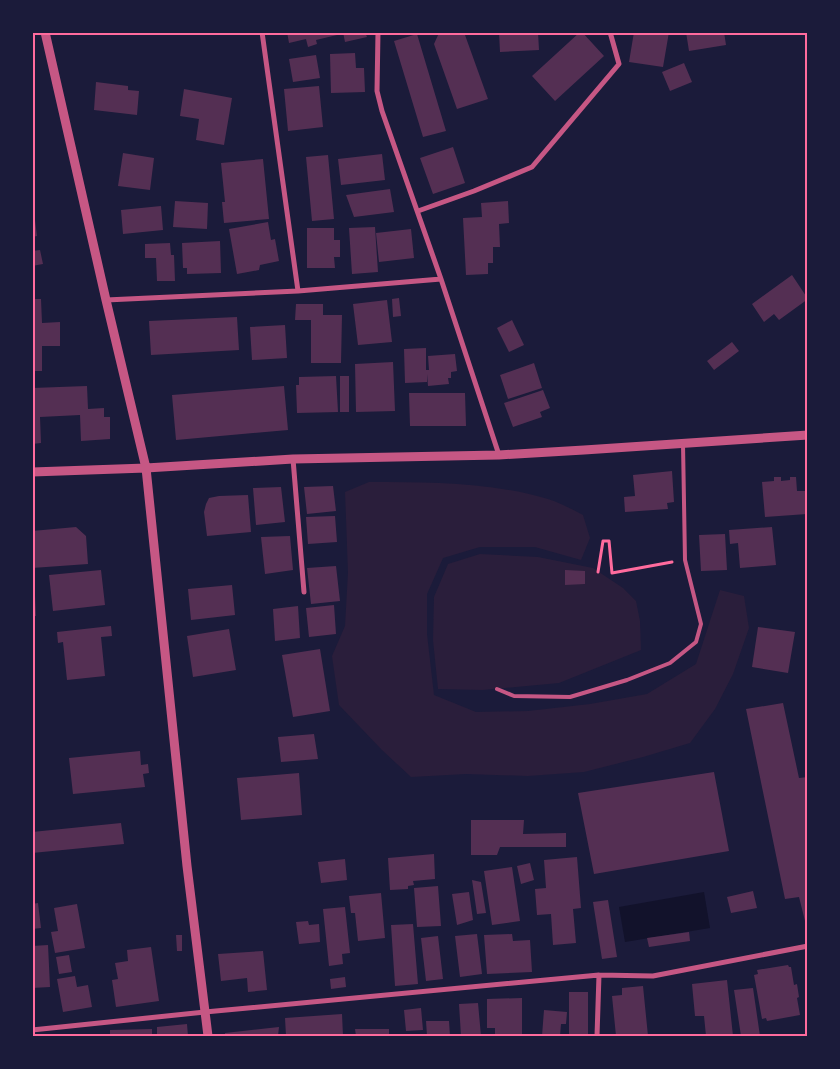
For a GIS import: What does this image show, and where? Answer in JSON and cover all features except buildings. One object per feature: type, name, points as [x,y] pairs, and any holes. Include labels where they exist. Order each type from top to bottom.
[{"type":"street","points":[[45,32],[146,468],[208,1036]]},
{"type":"street","points":[[262,32],[298,291]]},
{"type":"street","points":[[378,32],[378,91],[382,111],[441,279],[499,455]]},
{"type":"street","points":[[418,212],[532,166],[619,64],[610,32]]},
{"type":"street","points":[[106,300],[298,291],[441,279]]},
{"type":"street","points":[[32,472],[146,468],[293,459],[499,455],[808,435]]},
{"type":"street","points":[[293,459],[304,592]]},
{"type":"street","points":[[32,1030],[600,975],[652,976],[808,946]]},
{"type":"street","points":[[597,1036],[600,975]]},
{"type":"lane","points":[[497,689],[514,696],[570,697],[627,680],[670,663],[696,642],[701,624],[685,560],[683,444]]},
{"type":"path","points":[[598,572],[603,541],[609,541],[612,573],[685,560]]},
{"type":"shaded area","points":[[369,482],[459,484],[504,489],[548,499],[583,515],[590,538],[581,560],[535,547],[480,547],[443,558],[427,594],[427,634],[434,695],[476,712],[528,711],[590,704],[647,694],[696,664],[720,590],[744,596],[749,628],[733,674],[715,709],[690,743],[584,772],[528,776],[466,774],[411,777],[339,705],[332,656],[345,626],[348,572],[345,492]]},
{"type":"shaded area","points":[[480,554],[538,557],[593,568],[623,588],[636,601],[640,621],[641,650],[559,683],[482,690],[438,689],[433,640],[434,597],[448,564]]},
{"type":"shaded area","points":[[704,892],[710,928],[625,942],[619,907]]}]
